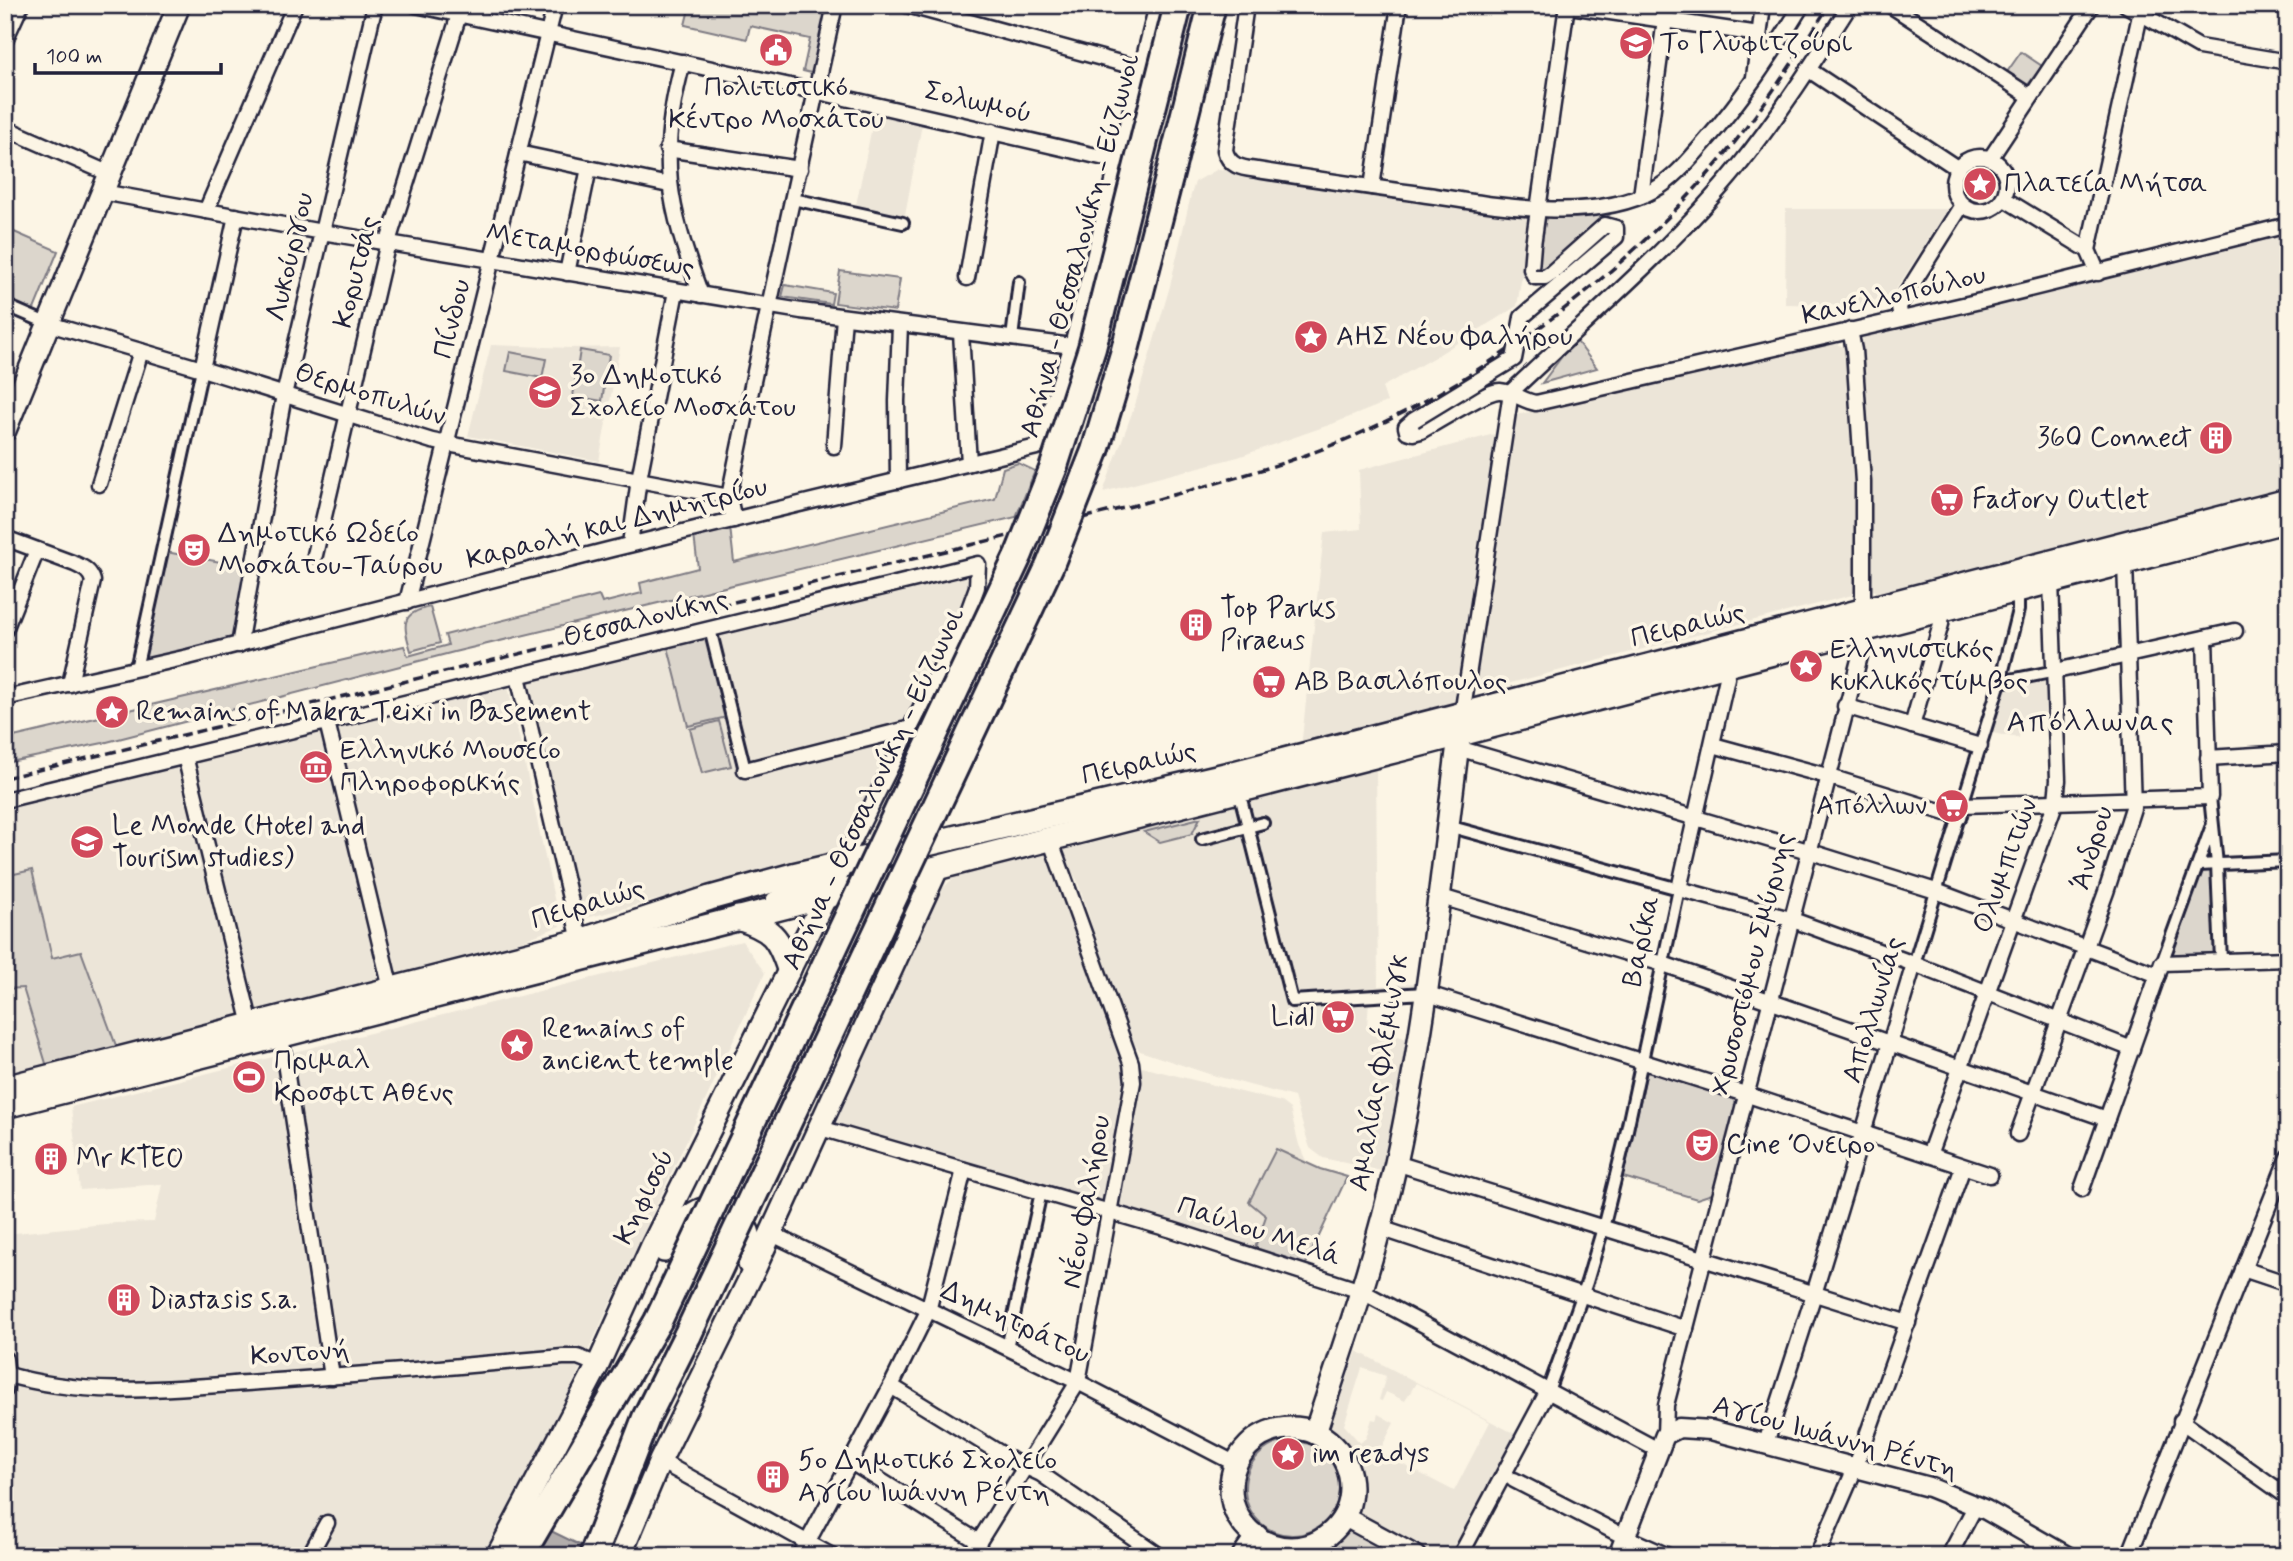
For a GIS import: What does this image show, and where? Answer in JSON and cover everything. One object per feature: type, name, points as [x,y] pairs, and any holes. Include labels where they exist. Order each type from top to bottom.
[{"type":"highway","name":"Αθήνα - Θεσσαλονίκη - Εύζωνοι","points":[[520,1556],[658,1321],[1019,554],[1053,469],[1089,358],[1178,5]]},
{"type":"highway","points":[[603,1554],[646,1418],[1021,626],[1084,481],[1124,354],[1212,5]]},
{"type":"highway","points":[[509,1556],[539,1521]]},
{"type":"main road","points":[[5,429],[179,5]]},
{"type":"main road","name":"Πειραιώς","points":[[5,1088],[251,1024],[279,1026],[738,918],[1239,791],[2288,501]]},
{"type":"main road","name":"Πειραιώς","points":[[5,1106],[279,1026],[391,989],[580,941],[710,898],[844,862],[1234,774],[1460,732],[1726,665],[1865,620],[1942,609],[2288,520]]},
{"type":"main road","name":"Αμαλίας Φλέμινγκ","points":[[1315,1433],[1380,1228],[1396,1163],[1425,993],[1460,732]]},
{"type":"main road","name":"Κηφισού","points":[[497,1556],[598,1365],[651,1248],[824,896],[844,862]]},
{"type":"main road","points":[[603,1554],[660,1461],[725,1328],[938,867]]},
{"type":"main road","points":[[738,918],[772,933],[781,945],[789,969]]},
{"type":"main road","points":[[598,1365],[633,1312],[673,1234],[692,1214],[703,1208],[716,1207],[740,1217],[752,1238],[752,1252],[725,1328]]},
{"type":"main road","points":[[1288,1428],[1315,1433],[1334,1446],[1347,1469],[1350,1497],[1343,1516],[1320,1540],[1299,1547],[1276,1546],[1257,1536],[1240,1520],[1231,1487],[1236,1464],[1251,1443],[1275,1430],[1288,1428]]},
{"type":"main road","points":[[1243,1556],[1257,1536]]},
{"type":"street","points":[[206,211],[295,5]]},
{"type":"street","name":"Λυκούργου","points":[[239,645],[284,395],[375,5]]},
{"type":"street","name":"Σολωμού","points":[[416,5],[461,10],[548,33],[1118,161]]},
{"type":"street","name":"Πίνδου","points":[[407,603],[555,5]]},
{"type":"street","points":[[734,520],[729,497],[767,306],[835,5]]},
{"type":"street","points":[[907,5],[1142,69]]},
{"type":"street","points":[[1072,346],[1157,5]]},
{"type":"street","points":[[1247,5],[1225,150],[1231,163],[1239,167],[1372,187],[1560,209],[1595,206],[1641,196],[1654,190],[1676,173],[1753,84],[1802,5]]},
{"type":"street","points":[[1372,187],[1399,5]]},
{"type":"street","points":[[1511,392],[1496,390],[1419,432],[1411,433],[1406,429],[1410,422],[1514,359],[1522,317],[1616,237],[1616,228],[1605,225],[1551,273],[1535,277],[1531,270],[1565,5],[1666,13],[1759,34]]},
{"type":"street","points":[[1753,84],[1763,5]]},
{"type":"street","points":[[1850,5],[1809,69],[1738,167],[1698,212],[1511,392],[1460,732],[1696,817],[1936,891],[2085,947],[2160,969],[2221,961],[2288,959]]},
{"type":"street","points":[[1890,5],[2031,97]]},
{"type":"street","points":[[1990,159],[2092,5]]},
{"type":"street","points":[[2126,5],[2199,47],[2288,62]]},
{"type":"street","points":[[5,40],[19,8]]},
{"type":"street","name":"Κορυτσάς","points":[[315,555],[388,243],[461,10]]},
{"type":"street","points":[[1641,196],[1666,13]]},
{"type":"street","points":[[2088,250],[2140,15]]},
{"type":"street","points":[[683,62],[672,106],[667,149],[669,185],[682,244],[701,295]]},
{"type":"street","points":[[1809,69],[1957,168]]},
{"type":"street","name":"Μεταμορφώσεως","points":[[5,128],[106,183],[206,211],[767,306],[1072,346]]},
{"type":"street","points":[[967,278],[993,131]]},
{"type":"street","points":[[667,149],[800,169]]},
{"type":"street","points":[[518,153],[669,185]]},
{"type":"street","points":[[1973,157],[1990,159],[1999,164],[2006,177],[2007,188],[2003,198],[1994,207],[1974,211],[1962,205],[1955,197],[1952,186],[1957,168],[1973,157]]},
{"type":"street","points":[[567,273],[589,168]]},
{"type":"street","points":[[2003,198],[2088,250],[2098,272]]},
{"type":"street","points":[[793,199],[903,223]]},
{"type":"street","points":[[1901,319],[1901,302],[1962,205]]},
{"type":"street","points":[[136,669],[236,216]]},
{"type":"street","name":"Κανελλοπούλου","points":[[1511,392],[1525,401],[1536,403],[1901,319],[2288,225]]},
{"type":"street","points":[[1012,338],[1019,282]]},
{"type":"street","points":[[630,544],[639,479],[676,291]]},
{"type":"street","name":"Θερμοπυλών","points":[[5,305],[48,324],[447,444],[729,497]]},
{"type":"street","points":[[834,446],[844,317]]},
{"type":"street","points":[[898,481],[900,325]]},
{"type":"street","name":"Χρυσοστόμου Σμύρνης","points":[[1661,1442],[1666,1405],[1865,620],[1863,482],[1854,350],[1850,330]]},
{"type":"street","points":[[961,333],[969,463]]},
{"type":"street","name":"Καραολή και Δημητρίου","points":[[6,696],[239,645],[630,544],[1037,447],[1072,346]]},
{"type":"street","points":[[99,484],[141,351]]},
{"type":"street","points":[[5,538],[75,564],[86,569],[91,575],[93,581],[70,684]]},
{"type":"street","points":[[5,630],[37,550]]},
{"type":"street","name":"Άνδρου","points":[[2018,1135],[2129,823],[2133,800],[2125,562]]},
{"type":"street","name":"Θεσσαλονίκης","points":[[5,800],[978,564],[978,587],[966,617],[844,862]]},
{"type":"street","name":"Ολυμπιτών","points":[[1929,1155],[2056,801],[2059,780],[2051,581]]},
{"type":"street","name":"Απολλωνίας","points":[[1766,1443],[2000,682],[2018,610],[2018,589]]},
{"type":"street","points":[[1912,726],[1941,624],[1942,609]]},
{"type":"street","points":[[710,629],[745,770],[911,728]]},
{"type":"street","points":[[2000,682],[2235,631]]},
{"type":"street","points":[[2205,638],[2208,758],[2217,864],[2221,961]]},
{"type":"street","name":"Βαρίκα","points":[[1548,1391],[1603,1228],[1713,745],[1727,678],[1726,665]]},
{"type":"street","points":[[518,676],[580,941]]},
{"type":"street","points":[[1845,706],[1980,746]]},
{"type":"street","points":[[327,722],[391,989]]},
{"type":"street","points":[[1713,745],[1961,811],[2056,801],[2210,797]]},
{"type":"street","points":[[2208,758],[2288,754]]},
{"type":"street","points":[[185,756],[251,1024]]},
{"type":"street","points":[[1239,791],[1292,1001],[1425,993],[1990,1175]]},
{"type":"street","points":[[2082,1189],[2213,822]]},
{"type":"street","points":[[1202,839],[1262,823]]},
{"type":"street","points":[[1448,826],[1790,919],[2132,1049]]},
{"type":"street","name":"Νέου Φαλήρου","points":[[970,1556],[1079,1382],[1111,1213],[1133,1073],[1050,839]]},
{"type":"street","points":[[2198,865],[2288,861]]},
{"type":"street","points":[[738,918],[747,910],[787,897],[844,862]]},
{"type":"street","points":[[1438,896],[1662,964],[2107,1119]]},
{"type":"street","points":[[279,1026],[332,1377]]},
{"type":"street","name":"Παύλου Μελά","points":[[817,1127],[1172,1230],[1361,1291],[1548,1391],[1661,1442]]},
{"type":"street","points":[[2129,1556],[2288,1157]]},
{"type":"street","points":[[1396,1163],[1908,1323]]},
{"type":"street","points":[[1818,1556],[1856,1466],[1963,1167]]},
{"type":"street","points":[[800,1556],[928,1311],[964,1170]]},
{"type":"street","points":[[1007,1348],[1041,1192]]},
{"type":"street","points":[[1380,1228],[1686,1329]]},
{"type":"street","name":"Δημητράτου","points":[[770,1233],[1079,1382],[1236,1464]]},
{"type":"street","points":[[2243,1269],[2288,1284]]},
{"type":"street","name":"Κοντονή","points":[[6,1374],[64,1388],[122,1391],[400,1372],[563,1357],[578,1357],[598,1365]]},
{"type":"street","points":[[5,1359],[5,1390]]},
{"type":"street","points":[[891,1386],[1013,1461],[1027,1466],[1160,1556]]},
{"type":"street","points":[[1460,1556],[1548,1391]]},
{"type":"street","points":[[2181,1421],[2288,1497]]},
{"type":"street","name":"Αγίου Ιωάννη Ρέντη","points":[[1661,1442],[1673,1429],[1699,1428],[1856,1466],[1929,1487],[1976,1505],[2067,1556]]},
{"type":"street","points":[[1618,1556],[1661,1442]]},
{"type":"street","points":[[660,1461],[832,1556]]},
{"type":"street","points":[[851,1462],[979,1542]]},
{"type":"street","points":[[1514,1480],[1668,1556]]},
{"type":"street","points":[[1949,1556],[1976,1505]]},
{"type":"street","points":[[1343,1516],[1417,1556]]},
{"type":"street","points":[[309,1556],[327,1523]]},
{"type":"shaded area","points":[[690,5],[829,5],[815,74],[803,71],[810,39],[750,26],[747,39],[685,25]]},
{"type":"shaded area","points":[[2021,52],[2042,66],[2027,86],[2007,72]]},
{"type":"shaded area","points":[[875,112],[922,124],[904,220],[855,210]]},
{"type":"shaded area","name":"ΑΗΣ Νέου Φαλήρου","points":[[1218,169],[1532,213],[1517,306],[1382,387],[1387,402],[1238,457],[1103,492],[1136,402],[1170,286],[1195,182]]},
{"type":"shaded area","points":[[1617,208],[1545,272],[1537,271],[1546,216]]},
{"type":"shaded area","points":[[1786,209],[1948,209],[1891,297],[1835,309],[1833,305],[1785,304]]},
{"type":"shaded area","points":[[5,228],[58,251],[33,312],[5,299]]},
{"type":"shaded area","points":[[2288,232],[2288,493],[1952,584],[1929,581],[1879,593],[1873,590],[1861,344],[1865,334],[2116,276]]},
{"type":"shaded area","points":[[840,271],[900,279],[895,311],[835,303]]},
{"type":"shaded area","points":[[785,285],[833,293],[831,304],[782,297]]},
{"type":"shaded area","points":[[1575,339],[1597,368],[1542,383]]},
{"type":"shaded area","points":[[1827,341],[1844,347],[1848,356],[1860,593],[1503,685],[1481,684],[1475,679],[1473,675],[1509,422],[1516,415]]},
{"type":"shaded area","name":"3ο Δημοτικό Σχολείο Μοσχάτου","points":[[491,345],[620,347],[599,461],[468,436]]},
{"type":"shaded area","points":[[580,350],[609,355],[602,401],[573,396]]},
{"type":"shaded area","points":[[510,352],[546,359],[542,378],[506,371]]},
{"type":"shaded area","points":[[1498,433],[1453,709],[1301,748],[1324,533],[1361,529],[1359,470]]},
{"type":"shaded area","points":[[1018,463],[1035,471],[1016,517],[454,652],[103,743],[5,763],[5,739],[404,646],[408,656],[448,645],[445,635],[599,596],[602,603],[642,593],[640,583],[698,568],[694,535],[730,527],[734,562],[995,499],[1003,468]]},
{"type":"shaded area","points":[[166,552],[248,567],[233,640],[144,660]]},
{"type":"shaded area","points":[[962,574],[970,580],[970,589],[877,784],[838,853],[583,919],[527,681]]},
{"type":"shaded area","points":[[430,607],[440,643],[411,651],[406,622],[413,613]]},
{"type":"shaded area","points":[[708,637],[727,717],[688,726],[668,647]]},
{"type":"shaded area","points":[[2051,680],[2051,718],[2022,719],[2019,738],[1992,733],[2005,689]]},
{"type":"shaded area","points":[[508,686],[560,926],[431,976],[118,1051],[52,958],[32,870],[5,876],[5,810]]},
{"type":"shaded area","points":[[719,721],[731,766],[702,773],[690,729]]},
{"type":"shaded area","points":[[1376,764],[1378,986],[1414,983],[1413,999],[1369,1001],[1367,1026],[1407,1039],[1386,1172],[1323,1158],[1310,1148],[1294,1097],[1212,1075],[1140,1051],[1129,1037],[1077,880],[1059,846]]},
{"type":"shaded area","points":[[1200,818],[1192,834],[1160,842],[1144,832]]},
{"type":"shaded area","points":[[2212,839],[2216,955],[2170,959]]},
{"type":"shaded area","points":[[1046,850],[1128,1075],[1108,1206],[834,1125],[831,1118],[933,897],[957,875],[970,869]]},
{"type":"shaded area","points":[[32,870],[52,958],[81,951],[118,1051],[48,1070],[23,988],[5,989],[5,876]]},
{"type":"shaded area","points":[[742,941],[765,973],[492,1556],[5,1556],[5,1234],[154,1222],[162,1184],[80,1190],[71,1107]]},
{"type":"shaded area","points":[[23,987],[48,1070],[5,1080],[5,989]]},
{"type":"shaded area","points":[[1138,1066],[1281,1102],[1290,1109],[1299,1145],[1307,1163],[1276,1149],[1266,1215],[1254,1251],[1116,1209]]},
{"type":"shaded area","points":[[1647,1071],[1740,1101],[1718,1192],[1697,1199],[1623,1177]]},
{"type":"shaded area","points":[[1276,1149],[1320,1169],[1347,1177],[1304,1268],[1254,1251],[1266,1216],[1249,1202]]},
{"type":"shaded area","points":[[1357,1351],[1517,1435],[1455,1556],[1437,1556],[1358,1515],[1363,1488],[1361,1468],[1346,1441],[1330,1427]],"holes":[[[1362,1368],[1386,1376],[1379,1400],[1382,1401],[1386,1392],[1405,1401],[1416,1383],[1490,1422],[1454,1491],[1379,1452],[1394,1423],[1378,1414],[1376,1420],[1372,1419],[1366,1438],[1360,1443],[1344,1425]]]},
{"type":"shaded area","points":[[1292,1441],[1310,1445],[1325,1455],[1335,1470],[1339,1488],[1335,1506],[1325,1521],[1310,1531],[1292,1535],[1274,1531],[1259,1521],[1249,1506],[1245,1488],[1249,1470],[1259,1455],[1274,1445]]},
{"type":"shaded area","points":[[1350,1530],[1400,1556],[1313,1556],[1331,1547]]},
{"type":"shaded area","points":[[551,1531],[584,1547],[581,1556],[536,1556]]},
{"type":"railway","points":[[5,778],[1128,507],[1261,470],[1340,442],[1441,392],[1490,361],[1586,292],[1630,253],[1672,214],[1726,154],[1772,92],[1829,5]]},
{"type":"place","name":"Το Γλυφιτζούρι","points":[[1636,43]]},
{"type":"place","name":"Πολιτιστικό Κέντρο Μοσχάτου","points":[[776,50]]},
{"type":"place","name":"Πλατεία Μήτσα","points":[[1980,184]]},
{"type":"place","name":"ΑΗΣ Νέου Φαλήρου","points":[[1311,337]]},
{"type":"place","name":"3ο Δημοτικό Σχολείο Μοσχάτου","points":[[545,392]]},
{"type":"place","name":"360 Connect","points":[[2216,438]]},
{"type":"place","name":"Factory Outlet","points":[[1947,500]]},
{"type":"place","name":"Δημοτικό Ωδείο Μοσχάτου-Ταύρου","points":[[194,550]]},
{"type":"place","name":"Top Parks Piraeus","points":[[1196,625]]},
{"type":"place","name":"Ελληνιστικός κυκλικός τύμβος","points":[[1806,666]]},
{"type":"place","name":"ΑΒ Βασιλόπουλος","points":[[1269,682]]},
{"type":"place","name":"Remains of Makra Teixi in Basement","points":[[112,712]]},
{"type":"place","name":"Ελληνικό Μουσείο Πληροφορικής","points":[[316,767]]},
{"type":"place","name":"Απόλλων","points":[[1952,806]]},
{"type":"place","name":"Le Monde (Hotel and Tourism studies)","points":[[87,842]]},
{"type":"place","name":"Lidl","points":[[1338,1017]]},
{"type":"place","name":"Remains of ancient temple","points":[[517,1045]]},
{"type":"place","name":"Πριμαλ Κροσφιτ Αθενς","points":[[249,1077]]},
{"type":"place","name":"Cine Όνειρο","points":[[1702,1145]]},
{"type":"place","name":"Mr KTEO","points":[[51,1159]]},
{"type":"place","name":"Diastasis s.a.","points":[[124,1300]]},
{"type":"place","name":"im readys","points":[[1288,1454]]},
{"type":"place","name":"5ο Δημοτικό Σχολείο Αγίου Ιωάννη Ρέντη","points":[[773,1477]]},
{"type":"district","name":"Απόλλωνας","points":[[2091,722]]}]
